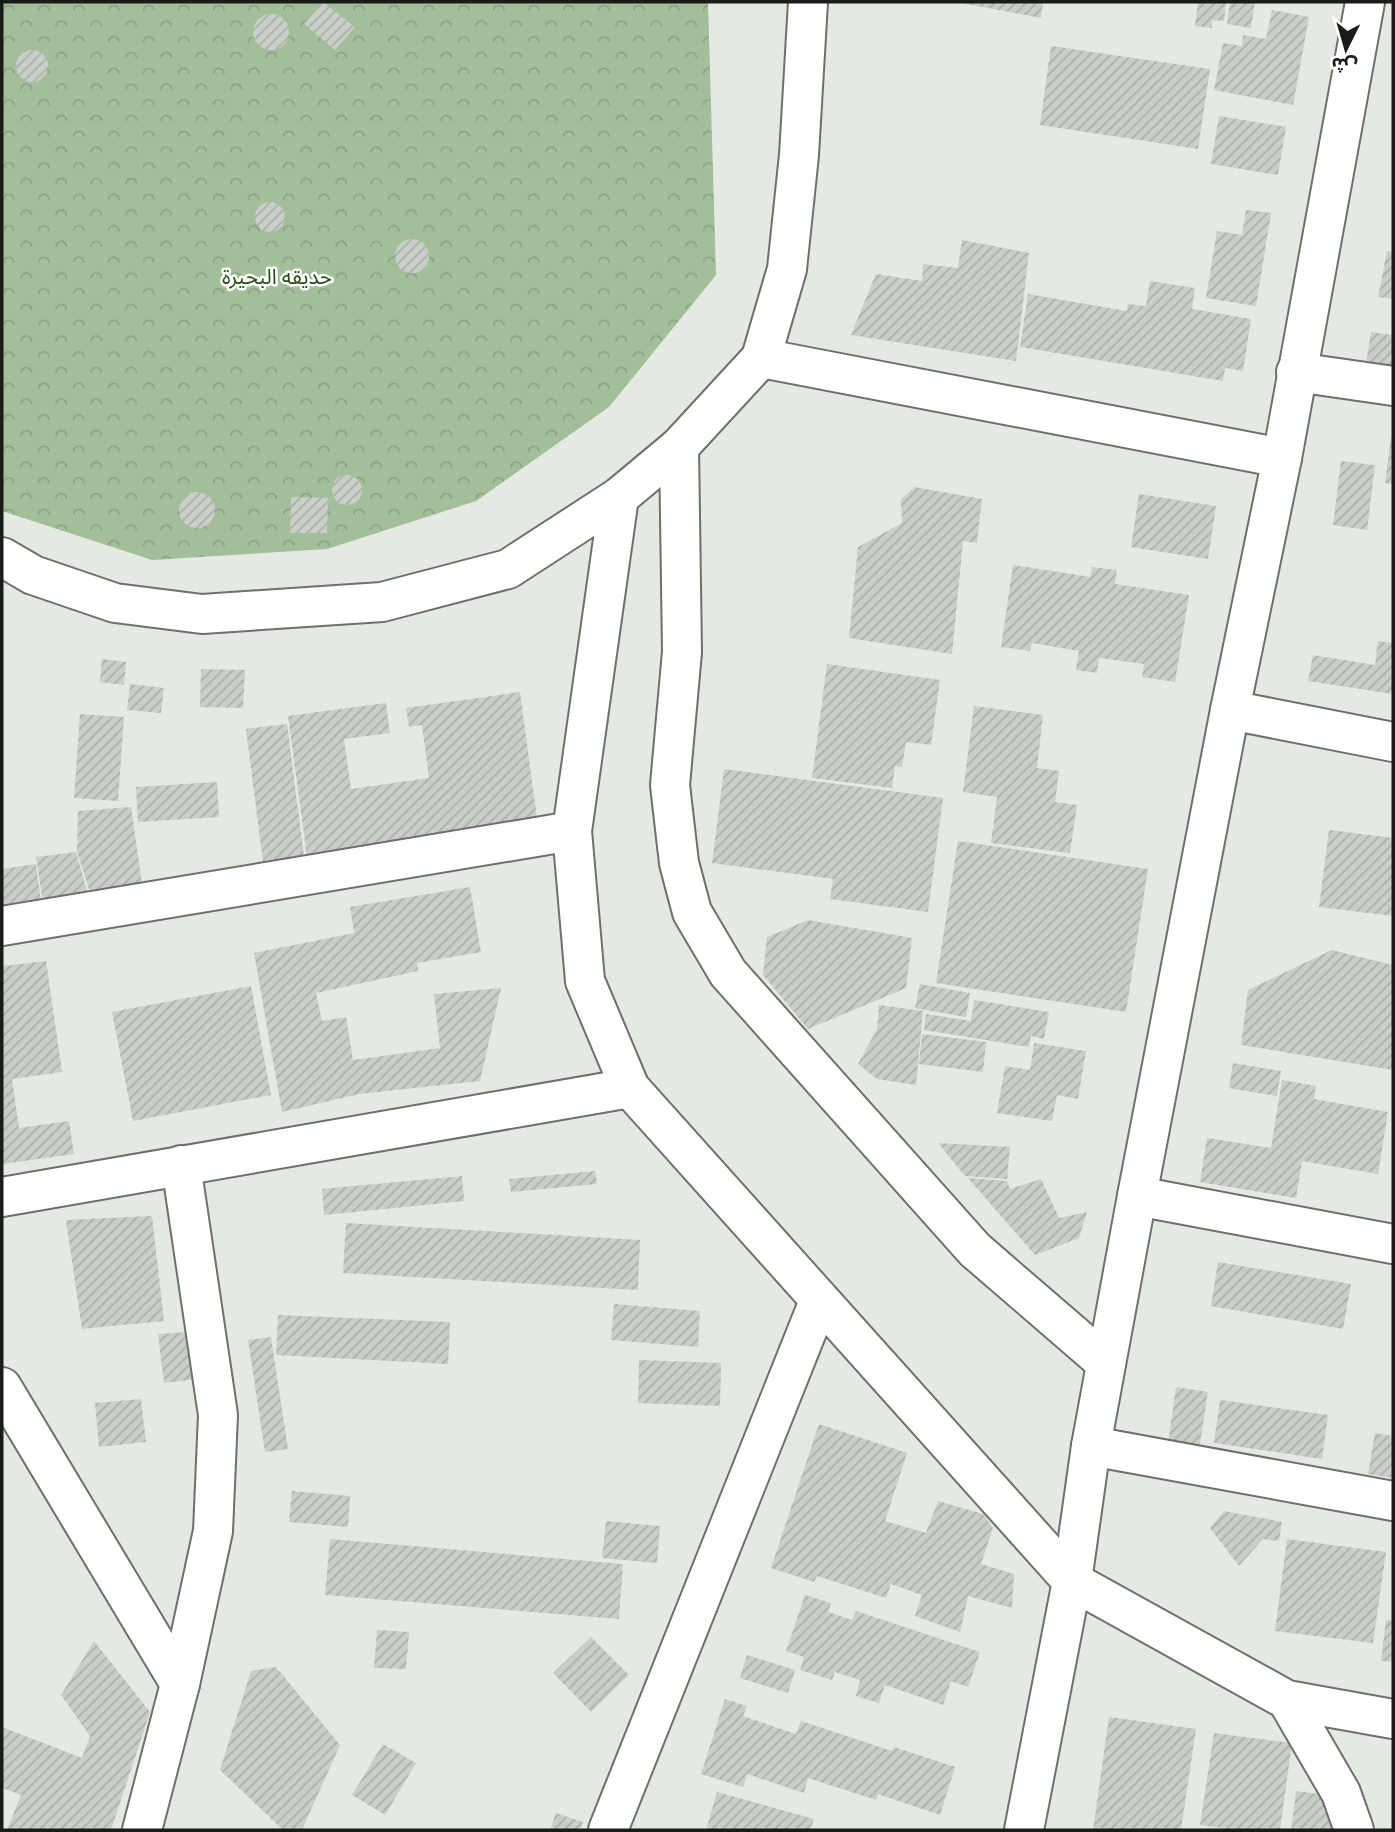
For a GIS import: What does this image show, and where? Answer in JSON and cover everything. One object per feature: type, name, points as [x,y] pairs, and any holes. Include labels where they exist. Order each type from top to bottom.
[{"type":"street","points":[[2,557],[33,575],[115,603],[202,614],[382,603],[508,569],[619,497],[679,447],[761,358],[787,269],[799,155],[808,2]]},
{"type":"street","points":[[1024,1830],[1072,1581],[1091,1446],[1137,1196],[1230,710],[1282,458],[1365,2]]},
{"type":"street","points":[[761,358],[1282,458]]},
{"type":"street","points":[[1296,372],[1393,386]]},
{"type":"street","points":[[679,447],[682,652],[670,785],[679,863],[692,912],[728,973],[975,1250],[1106,1363]]},
{"type":"street","points":[[619,497],[572,831],[585,981],[631,1088],[1072,1581],[1287,1700],[1393,1719]]},
{"type":"street","points":[[1230,710],[1393,742]]},
{"type":"street","points":[[2,926],[572,831]]},
{"type":"street","points":[[2,1197],[631,1088]]},
{"type":"street","points":[[142,1830],[180,1684],[214,1531],[218,1415],[181,1165]]},
{"type":"street","points":[[1137,1196],[1393,1244]]},
{"type":"street","points":[[608,1830],[819,1301]]},
{"type":"street","points":[[2,1387],[180,1684]]},
{"type":"street","points":[[1091,1446],[1393,1501]]},
{"type":"street","points":[[1287,1700],[1341,1793],[1354,1830]]},
{"type":"green space","name":"حديقه البحيرة","points":[[2,2],[708,2],[716,275],[609,407],[476,501],[327,549],[152,560],[2,511]]},
{"type":"building","points":[[323,2],[355,27],[335,50],[304,24]]},
{"type":"building","points":[[956,2],[1043,2],[1041,18]]},
{"type":"building","points":[[1198,2],[1226,2],[1224,21],[1212,20],[1212,28],[1195,26]]},
{"type":"building","points":[[1230,2],[1255,2],[1251,28],[1227,24]]},
{"type":"building","points":[[1272,10],[1309,17],[1293,105],[1214,90],[1223,43],[1242,46],[1243,35],[1266,39]]},
{"type":"building","points":[[271,14],[283,20],[289,32],[283,44],[271,50],[259,44],[253,32],[259,20]]},
{"type":"building","points":[[1051,46],[1210,69],[1198,149],[1040,125]]},
{"type":"building","points":[[32,50],[43,55],[48,66],[43,77],[32,82],[21,77],[16,66],[21,55]]},
{"type":"building","points":[[1219,116],[1286,127],[1278,175],[1211,164]]},
{"type":"building","points":[[270,202],[276,203],[284,211],[284,223],[276,231],[270,232],[264,231],[256,223],[255,217],[256,211],[264,203]]},
{"type":"building","points":[[1246,210],[1271,213],[1256,306],[1206,298],[1217,231],[1242,235]]},
{"type":"building","points":[[412,239],[424,244],[429,256],[424,268],[412,273],[400,268],[395,256],[400,244]]},
{"type":"building","points":[[962,240],[1029,253],[1016,361],[851,335],[876,274],[922,281],[923,264],[958,268]]},
{"type":"building","points":[[1387,251],[1393,252],[1393,299],[1378,297]]},
{"type":"building","points":[[1150,281],[1195,288],[1192,309],[1251,319],[1243,371],[1225,368],[1223,381],[1020,347],[1028,294],[1127,311],[1128,304],[1146,306]]},
{"type":"building","points":[[1371,332],[1393,335],[1393,374],[1365,371]]},
{"type":"building","points":[[1393,437],[1393,484],[1385,483]]},
{"type":"building","points":[[1341,461],[1375,465],[1367,530],[1333,525]]},
{"type":"building","points":[[347,475],[357,480],[362,490],[357,500],[347,505],[337,500],[332,490],[337,480]]},
{"type":"building","points":[[915,487],[982,499],[977,543],[963,541],[952,654],[849,638],[858,547],[902,523],[901,499]]},
{"type":"building","points":[[197,492],[210,497],[215,510],[210,523],[197,528],[184,523],[179,510],[184,497]]},
{"type":"building","points":[[1139,494],[1216,506],[1208,559],[1131,547]]},
{"type":"building","points":[[291,497],[328,498],[327,533],[290,533]]},
{"type":"building","points":[[1013,565],[1091,577],[1092,567],[1117,570],[1115,584],[1189,595],[1175,682],[1142,677],[1144,664],[1099,658],[1097,673],[1076,670],[1079,651],[1032,643],[1030,651],[1001,647]]},
{"type":"building","points":[[1378,641],[1393,643],[1393,694],[1308,681],[1313,655],[1375,665]]},
{"type":"building","points":[[102,659],[126,662],[124,685],[100,682]]},
{"type":"building","points":[[827,664],[940,680],[931,745],[906,742],[902,767],[895,766],[892,788],[812,778]]},
{"type":"building","points":[[201,669],[245,670],[243,708],[200,707]]},
{"type":"building","points":[[130,684],[164,688],[161,713],[127,710]]},
{"type":"building","points":[[520,692],[538,826],[307,857],[288,716],[386,703],[390,733],[344,739],[351,789],[429,778],[422,725],[409,727],[406,708]]},
{"type":"building","points":[[974,706],[1043,715],[1037,768],[1059,771],[1055,802],[1077,805],[1070,853],[991,843],[997,797],[963,792]]},
{"type":"building","points":[[80,714],[124,717],[118,801],[74,798]]},
{"type":"building","points":[[287,724],[304,856],[263,862],[246,729]]},
{"type":"building","points":[[724,769],[943,798],[928,912],[830,899],[833,879],[712,863]]},
{"type":"building","points":[[217,782],[219,817],[138,822],[136,787]]},
{"type":"building","points":[[131,807],[142,884],[91,895],[77,852],[78,811]]},
{"type":"building","points":[[1329,830],[1393,838],[1393,916],[1319,907]]},
{"type":"building","points":[[958,841],[1148,869],[1126,1012],[936,983]]},
{"type":"building","points":[[76,852],[88,895],[43,902],[36,857]]},
{"type":"building","points":[[36,864],[43,916],[2,922],[2,869]]},
{"type":"building","points":[[470,887],[481,952],[417,963],[418,971],[316,993],[322,1021],[346,1017],[353,1060],[440,1048],[434,994],[501,988],[480,1081],[359,1094],[282,1112],[254,953],[354,933],[350,907]]},
{"type":"building","points":[[808,920],[912,938],[906,988],[808,1029],[763,975],[767,937]]},
{"type":"building","points":[[1332,950],[1393,965],[1393,1070],[1241,1045],[1248,990]]},
{"type":"building","points":[[46,961],[62,1072],[12,1079],[19,1128],[69,1121],[74,1154],[2,1164],[2,966]]},
{"type":"building","points":[[920,984],[970,993],[966,1017],[915,1008]]},
{"type":"building","points":[[251,986],[271,1095],[133,1121],[112,1012]]},
{"type":"building","points":[[974,1000],[1049,1012],[1044,1039],[1031,1036],[1029,1047],[924,1030],[926,1014],[971,1021]]},
{"type":"building","points":[[879,1005],[923,1011],[916,1085],[877,1079],[858,1064],[877,1029]]},
{"type":"building","points":[[922,1034],[986,1042],[983,1072],[919,1064]]},
{"type":"building","points":[[1034,1043],[1086,1051],[1078,1099],[1057,1095],[1052,1121],[997,1113],[1005,1066],[1030,1070]]},
{"type":"building","points":[[1233,1063],[1281,1071],[1277,1096],[1229,1088]]},
{"type":"building","points":[[1282,1080],[1316,1086],[1314,1099],[1388,1112],[1378,1174],[1302,1161],[1296,1198],[1200,1182],[1207,1138],[1271,1148]]},
{"type":"building","points":[[938,1143],[1010,1147],[1007,1179],[965,1176]]},
{"type":"building","points":[[595,1171],[597,1184],[511,1192],[509,1179]]},
{"type":"building","points":[[462,1176],[464,1201],[324,1215],[322,1189]]},
{"type":"building","points":[[968,1178],[1007,1181],[1010,1189],[1041,1179],[1059,1218],[1087,1212],[1079,1238],[1035,1255]]},
{"type":"building","points":[[152,1216],[164,1321],[82,1329],[66,1220]]},
{"type":"building","points":[[346,1223],[640,1240],[638,1290],[343,1273]]},
{"type":"building","points":[[1218,1262],[1351,1284],[1343,1329],[1211,1306]]},
{"type":"building","points":[[614,1304],[700,1311],[698,1347],[611,1340]]},
{"type":"building","points":[[278,1315],[450,1322],[448,1364],[276,1355]]},
{"type":"building","points":[[189,1332],[196,1379],[164,1383],[158,1334]]},
{"type":"building","points":[[271,1337],[288,1449],[265,1452],[248,1340]]},
{"type":"building","points":[[639,1360],[721,1363],[720,1406],[638,1403]]},
{"type":"building","points":[[1176,1387],[1208,1392],[1198,1456],[1167,1451]]},
{"type":"building","points":[[141,1399],[146,1442],[99,1447],[95,1403]]},
{"type":"building","points":[[1220,1400],[1328,1415],[1322,1459],[1214,1443]]},
{"type":"building","points":[[819,1424],[907,1453],[885,1521],[926,1533],[938,1501],[983,1514],[993,1528],[981,1564],[1014,1574],[1012,1608],[968,1596],[960,1632],[915,1616],[922,1595],[891,1584],[886,1598],[817,1576],[814,1582],[771,1568]]},
{"type":"building","points":[[1375,1433],[1393,1436],[1393,1478],[1368,1474]]},
{"type":"building","points":[[292,1491],[350,1496],[348,1527],[289,1522]]},
{"type":"building","points":[[1224,1511],[1282,1522],[1279,1541],[1263,1539],[1239,1566],[1210,1528]]},
{"type":"building","points":[[606,1521],[660,1526],[657,1563],[602,1558]]},
{"type":"building","points":[[330,1539],[623,1564],[619,1619],[325,1595]]},
{"type":"building","points":[[1287,1539],[1386,1552],[1373,1643],[1275,1631]]},
{"type":"building","points":[[805,1595],[831,1603],[828,1612],[852,1620],[856,1611],[980,1652],[968,1687],[951,1681],[943,1705],[885,1685],[879,1703],[856,1696],[860,1680],[835,1672],[832,1680],[800,1670],[804,1657],[786,1651]]},
{"type":"building","points":[[1386,1620],[1393,1621],[1393,1662],[1381,1661]]},
{"type":"building","points":[[377,1630],[409,1632],[406,1669],[374,1668]]},
{"type":"building","points":[[591,1637],[629,1675],[591,1712],[553,1673]]},
{"type":"building","points":[[94,1641],[150,1712],[111,1830],[7,1830],[21,1795],[2,1788],[2,1727],[82,1758],[90,1736],[61,1695]]},
{"type":"building","points":[[747,1655],[795,1670],[788,1693],[740,1678]]},
{"type":"building","points":[[276,1667],[340,1745],[302,1830],[283,1830],[220,1770],[251,1671]]},
{"type":"building","points":[[725,1699],[747,1706],[743,1716],[796,1734],[801,1721],[892,1751],[894,1747],[955,1767],[940,1815],[878,1794],[876,1800],[808,1778],[804,1793],[747,1774],[743,1787],[701,1774]]},
{"type":"building","points":[[1109,1717],[1196,1729],[1181,1830],[1093,1830]]},
{"type":"building","points":[[1214,1733],[1292,1743],[1280,1830],[1236,1830],[1200,1825]]},
{"type":"building","points":[[383,1744],[416,1763],[385,1815],[352,1795]]},
{"type":"building","points":[[1296,1791],[1326,1795],[1340,1830],[1291,1830]]},
{"type":"building","points":[[717,1792],[814,1819],[810,1830],[706,1830]]},
{"type":"building","points":[[556,1813],[583,1822],[580,1830],[550,1830]]}]
